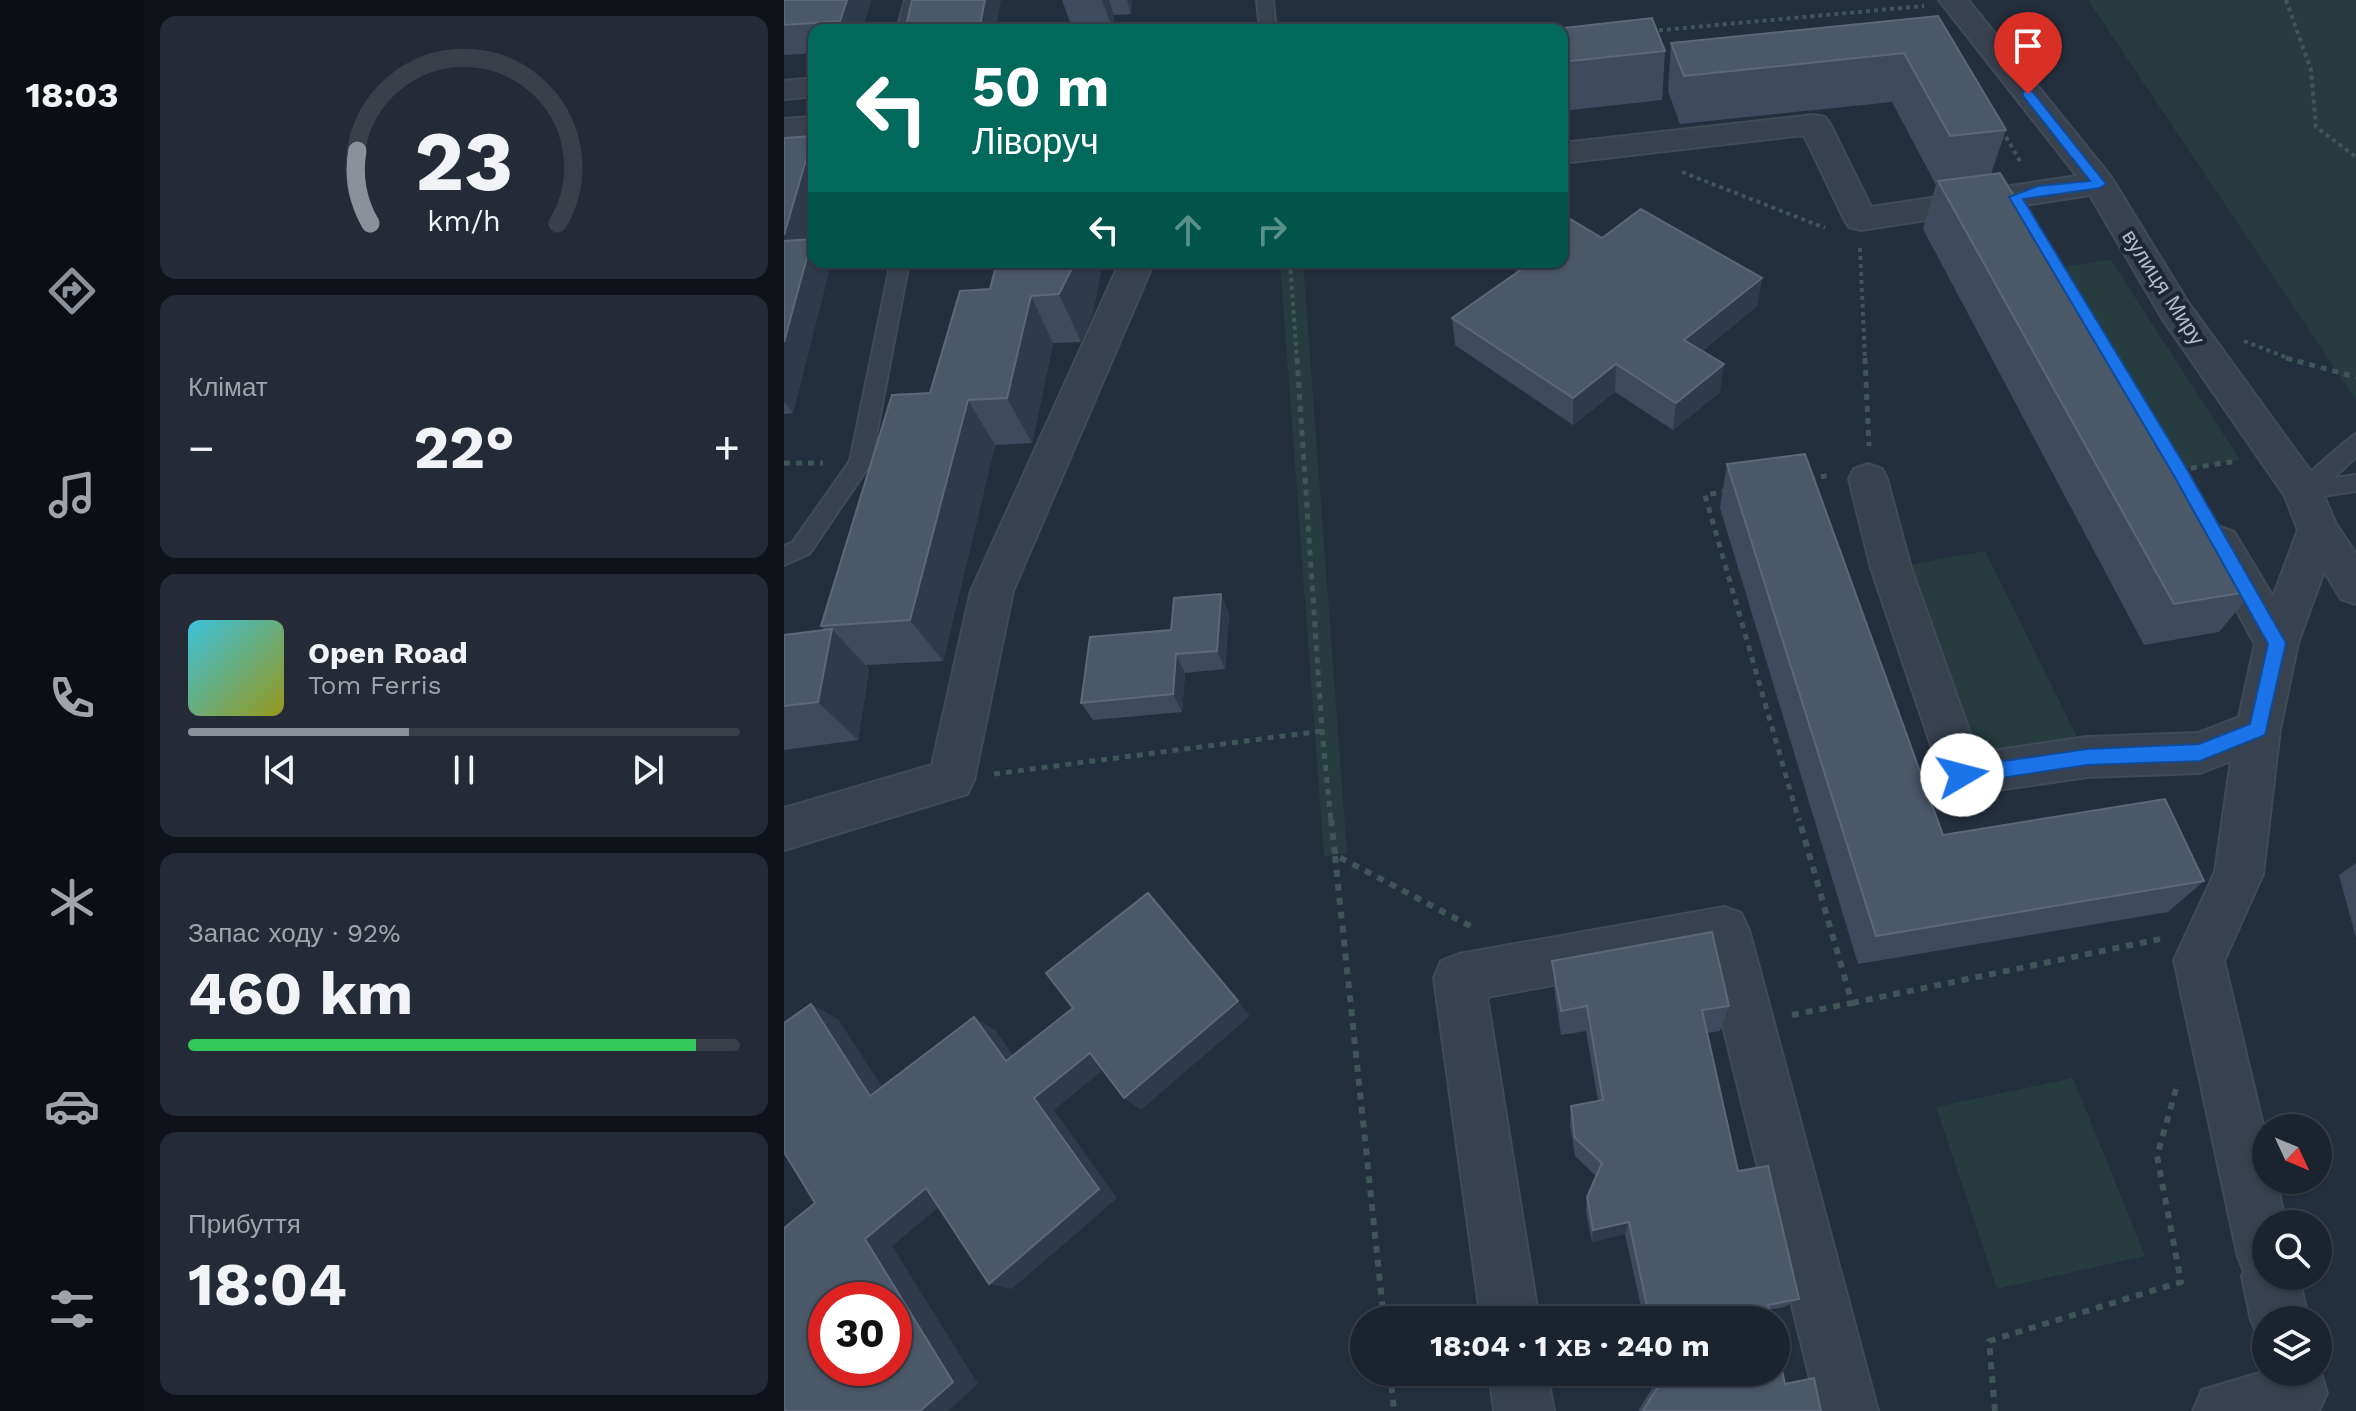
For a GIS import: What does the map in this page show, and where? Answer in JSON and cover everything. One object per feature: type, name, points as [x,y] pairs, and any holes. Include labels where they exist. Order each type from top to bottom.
[{"type":"street","name":"вулиця Миру","points":[[1954,2],[2100,184],[2174,309],[2276,449],[2356,587]]},
{"type":"street","points":[[784,90],[808,88]]},
{"type":"street","points":[[1568,152],[1814,124],[1860,230],[2027,194],[2100,184]]},
{"type":"street","points":[[784,128],[808,126]]},
{"type":"street","points":[[2027,194],[2036,232]]},
{"type":"street","points":[[784,829],[951,780],[992,591],[1134,268]]},
{"type":"street","points":[[2179,470],[2277,643]]},
{"type":"street","points":[[1868,479],[1891,568],[1962,775],[2087,757],[2200,753],[2258,729]]},
{"type":"street","points":[[2255,1210],[2199,960],[2239,874],[2258,729],[2311,510]]},
{"type":"street","points":[[1508,1306],[1459,978],[1724,930],[1848,1411]]},
{"type":"street","points":[[1520,1386],[1524,1411]]},
{"type":"street","points":[[2223,1411],[2297,1393],[2295,1386]]},
{"type":"lane","points":[[907,24],[913,0]]},
{"type":"lane","points":[[1265,0],[1267,24]]},
{"type":"lane","points":[[784,556],[801,548],[860,463],[899,268]]},
{"type":"lane","points":[[2311,510],[2356,442]]},
{"type":"lane","points":[[2311,510],[2356,483]]},
{"type":"path","points":[[2286,0],[2311,70],[2316,127],[2356,157]]},
{"type":"path","points":[[1641,32],[1954,2]]},
{"type":"path","points":[[1999,126],[2027,194]]},
{"type":"path","points":[[1618,146],[1860,230],[1868,479],[1846,473],[1799,480]]},
{"type":"path","points":[[1290,268],[1322,731],[1383,1306]]},
{"type":"path","points":[[2174,309],[2274,355],[2356,377]]},
{"type":"path","points":[[2179,470],[2240,460],[2276,449]]},
{"type":"path","points":[[1736,490],[1705,495],[1852,1003]]},
{"type":"path","points":[[951,780],[1322,731]]},
{"type":"path","points":[[1335,855],[1540,964]]},
{"type":"path","points":[[1748,1024],[2214,928]]},
{"type":"path","points":[[1995,1411],[1989,1341],[2181,1282],[2157,1156],[2178,1080]]},
{"type":"path","points":[[1391,1386],[1394,1411]]},
{"type":"green space","points":[[2088,0],[2356,0],[2356,400]]},
{"type":"green space","points":[[2111,260],[2240,460],[2179,470],[2056,268]]},
{"type":"green space","points":[[1280,268],[1303,268],[1347,853],[1324,857]]},
{"type":"green space","points":[[1985,551],[2087,757],[1962,775],[1891,568]]},
{"type":"green space","points":[[2073,1078],[2145,1256],[1997,1289],[1936,1107]]},
{"type":"building","points":[[784,0],[847,0],[840,21],[784,25]]},
{"type":"building","points":[[912,0],[985,0],[980,24],[906,24]]},
{"type":"building","points":[[1938,16],[2006,130],[1950,136],[1904,53],[1684,76],[1671,43]]},
{"type":"building","points":[[1652,18],[1665,51],[1568,61],[1568,28]]},
{"type":"building","points":[[808,136],[808,153],[784,235],[784,138]]},
{"type":"building","points":[[2000,173],[2253,591],[2174,604],[1938,181]]},
{"type":"building","points":[[1641,209],[1762,278],[1684,340],[1724,364],[1676,403],[1616,364],[1573,398],[1452,318],[1523,268],[1568,268],[1568,218],[1602,238]]},
{"type":"building","points":[[808,239],[808,254],[784,342],[784,241]]},
{"type":"building","points":[[995,268],[1072,268],[1059,294],[1031,296],[1007,398],[968,400],[910,620],[821,626],[892,395],[930,393],[960,291],[990,289]]},
{"type":"building","points":[[1805,454],[1943,835],[2165,799],[2204,881],[1876,936],[1727,464]]},
{"type":"building","points":[[1221,594],[1217,651],[1176,654],[1173,694],[1081,703],[1090,637],[1171,630],[1174,598]]},
{"type":"building","points":[[832,629],[818,702],[784,706],[784,635]]},
{"type":"building","points":[[1148,893],[1238,1001],[1124,1098],[1090,1053],[1034,1098],[1099,1189],[989,1284],[926,1188],[865,1239],[891,1282],[808,1282],[808,1386],[912,1386],[912,1315],[953,1382],[920,1411],[784,1411],[784,1228],[815,1203],[784,1152],[784,1023],[811,1004],[870,1096],[974,1017],[1006,1061],[1073,1008],[1046,973]]},
{"type":"building","points":[[1712,932],[1729,1006],[1702,1010],[1738,1171],[1768,1166],[1799,1299],[1768,1306],[1647,1306],[1629,1222],[1593,1230],[1587,1197],[1602,1163],[1575,1138],[1571,1106],[1603,1100],[1587,1006],[1561,1011],[1552,961]]},
{"type":"building","points":[[1814,1378],[1821,1411],[1643,1411],[1658,1386],[1790,1386],[1790,1383]]},
{"type":"route","points":[[1962,775],[2087,757],[2200,753],[2258,729],[2277,643],[2179,470],[2015,197],[2038,191],[2100,184],[2028,94]]}]
